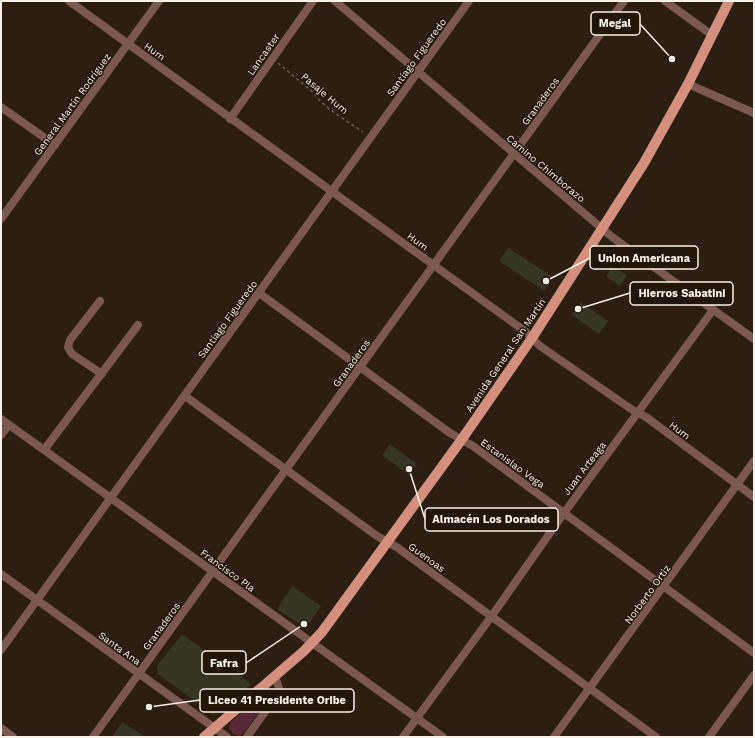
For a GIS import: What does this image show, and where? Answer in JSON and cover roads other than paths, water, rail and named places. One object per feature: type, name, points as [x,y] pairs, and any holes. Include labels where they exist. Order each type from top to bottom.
[{"type":"main road","name":"Avenida General San Martín","points":[[204,737],[275,677],[322,632],[462,439],[532,338],[644,163],[688,84],[729,1]]},
{"type":"street","name":"Hum","points":[[69,1],[526,332],[540,346],[646,417],[754,497]]},
{"type":"street","name":"General Martín Rodríguez","points":[[1,220],[159,1]]},
{"type":"street","name":"Lancaster","points":[[230,119],[314,1]]},
{"type":"street","name":"Camino Chimborazo","points":[[335,1],[603,229],[754,339]]},
{"type":"street","name":"Santiago Figueredo","points":[[1,650],[469,1]]},
{"type":"street","name":"Granaderos","points":[[93,737],[624,1]]},
{"type":"street","points":[[665,1],[712,35]]},
{"type":"street","points":[[688,84],[754,113]]},
{"type":"street","points":[[1,107],[55,145]]},
{"type":"street","name":"Estanislao Vega","points":[[259,293],[450,432],[473,446],[754,653]]},
{"type":"street","points":[[100,301],[70,340],[68,347],[72,354],[102,374]]},
{"type":"street","name":"Juan Arteaga","points":[[403,737],[491,617],[564,513],[713,310]]},
{"type":"street","points":[[44,450],[138,325]]},
{"type":"street","name":"Guenoas","points":[[185,396],[287,469],[371,532],[398,548],[656,737]]},
{"type":"street","name":"Francisco Pla","points":[[1,419],[443,737]]},
{"type":"street","points":[[1,435],[9,425]]},
{"type":"street","name":"Norberto Ortiz","points":[[554,737],[754,461]]},
{"type":"street","name":"Santa Ana","points":[[1,574],[227,737]]},
{"type":"street","points":[[709,737],[754,675]]},
{"type":"street","points":[[247,737],[280,691],[275,677]]},
{"type":"street","points":[[1,728],[13,737]]},
{"type":"place","name":"Megal","points":[[672,59]]},
{"type":"place","name":"Union Americana","points":[[546,281]]},
{"type":"place","name":"Hierros Sabatini","points":[[578,309]]},
{"type":"place","name":"Almacén Los Dorados","points":[[409,469]]},
{"type":"place","name":"Fafra","points":[[304,624]]},
{"type":"place","name":"Liceo 41 Presidente Oribe","points":[[149,707]]}]
